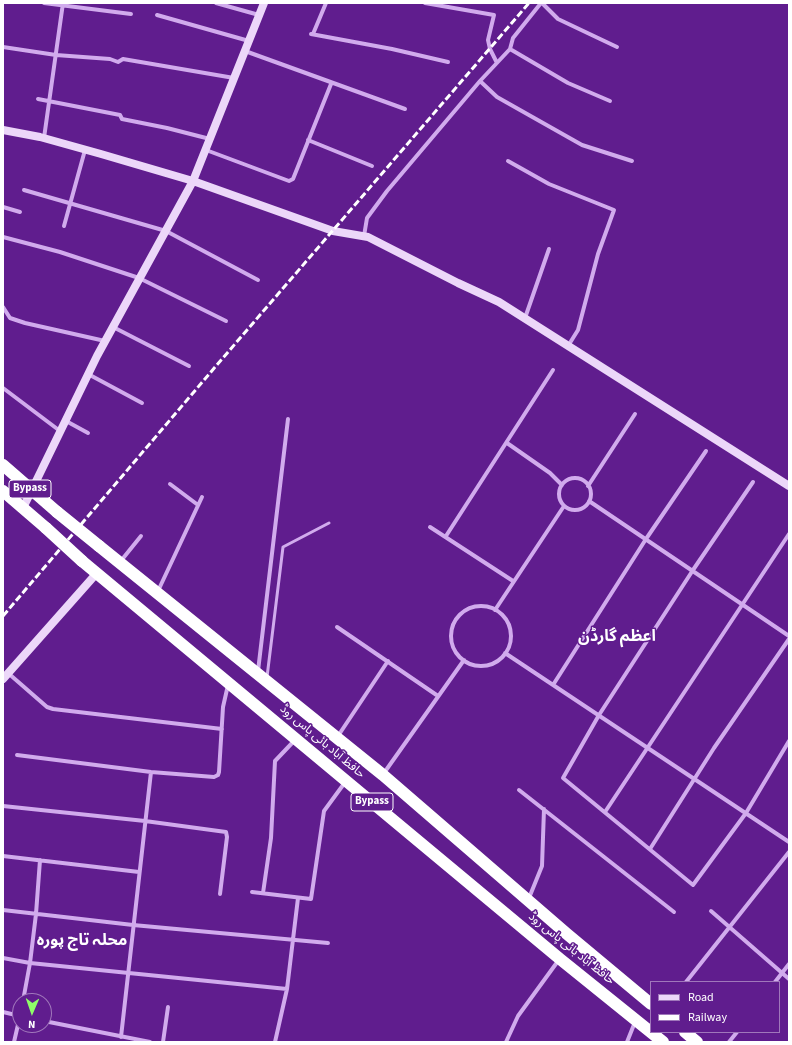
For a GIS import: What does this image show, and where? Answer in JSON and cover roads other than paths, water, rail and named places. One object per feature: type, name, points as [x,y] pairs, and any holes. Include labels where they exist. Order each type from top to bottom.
[{"type":"highway","name":"حافظ آباد بائی پاس روڈ","points":[[3,465],[98,546],[383,776],[650,1003]]},
{"type":"highway","name":"حافظ آباد بائی پاس روڈ","points":[[3,491],[96,574],[560,959],[650,1031]]},
{"type":"highway","name":"حافظ آباد بائی پاس روڈ","points":[[652,1033],[663,1042]]},
{"type":"highway","points":[[686,1033],[697,1042]]},
{"type":"street","points":[[44,3],[63,4],[131,14]]},
{"type":"street","points":[[216,3],[259,15]]},
{"type":"street","points":[[22,508],[105,341],[193,181],[264,3]]},
{"type":"street","points":[[326,3],[312,34],[392,49],[448,62]]},
{"type":"street","points":[[425,3],[494,15],[488,40],[490,49],[497,63]]},
{"type":"street","points":[[364,236],[367,218],[375,207],[480,81],[510,49],[513,38],[541,3],[558,19],[617,47]]},
{"type":"street","points":[[44,138],[63,4]]},
{"type":"street","points":[[156,15],[249,41]]},
{"type":"street","points":[[3,48],[56,55],[110,59],[118,62],[123,59],[234,78]]},
{"type":"street","points":[[510,49],[568,83],[610,101]]},
{"type":"street","points":[[245,52],[331,84],[405,109]]},
{"type":"street","points":[[480,81],[497,97],[582,145],[632,161]]},
{"type":"street","points":[[205,150],[289,180],[293,179],[331,84]]},
{"type":"street","points":[[38,99],[120,115],[122,119],[210,139]]},
{"type":"street","points":[[3,130],[44,138],[85,149],[193,181],[333,231],[364,236],[500,302],[567,347],[789,486]]},
{"type":"street","points":[[308,140],[372,166]]},
{"type":"street","points":[[64,226],[85,149]]},
{"type":"street","points":[[508,161],[549,184],[614,210],[598,254],[578,330],[567,347]]},
{"type":"street","points":[[24,190],[166,231],[258,280]]},
{"type":"street","points":[[3,207],[20,212]]},
{"type":"street","points":[[3,237],[60,252],[139,278],[226,321]]},
{"type":"street","points":[[525,319],[549,249]]},
{"type":"street","points":[[3,307],[10,318],[25,323],[105,341]]},
{"type":"street","points":[[113,326],[189,366]]},
{"type":"street","points":[[446,536],[488,468],[553,370]]},
{"type":"street","points":[[88,374],[142,403]]},
{"type":"street","points":[[3,388],[61,431]]},
{"type":"street","points":[[588,486],[635,414]]},
{"type":"street","points":[[262,679],[288,419]]},
{"type":"street","points":[[66,421],[88,433]]},
{"type":"street","points":[[506,443],[550,473],[562,485]]},
{"type":"street","points":[[553,685],[646,539],[706,451]]},
{"type":"street","points":[[576,478],[588,486],[590,491],[589,501],[583,508],[578,510],[569,509],[564,506],[559,498],[562,485],[566,480],[576,478]]},
{"type":"street","points":[[753,482],[693,570],[599,714],[563,778],[693,885],[746,813],[789,741]]},
{"type":"street","points":[[170,484],[198,505]]},
{"type":"street","points":[[157,593],[202,498]]},
{"type":"street","points":[[589,501],[789,636]]},
{"type":"street","points":[[495,610],[564,506]]},
{"type":"street","points":[[430,527],[513,581]]},
{"type":"street","points":[[605,812],[789,534]]},
{"type":"street","points":[[119,563],[141,536]]},
{"type":"street","points":[[96,574],[5,676],[47,707],[53,709],[222,729]]},
{"type":"street","points":[[475,607],[487,607],[495,610],[506,620],[510,631],[510,642],[505,653],[497,661],[486,665],[474,665],[464,660],[456,652],[451,641],[452,630],[456,619],[465,611],[475,607]]},
{"type":"street","points":[[337,626],[438,696]]},
{"type":"street","points":[[650,850],[694,779],[789,639]]},
{"type":"street","points":[[505,653],[599,714],[789,842]]},
{"type":"street","points":[[383,776],[464,660]]},
{"type":"street","points":[[337,738],[388,662]]},
{"type":"street","points":[[17,755],[151,772],[214,777],[218,775],[224,697],[228,683]]},
{"type":"street","points":[[263,893],[271,838],[275,761],[296,739]]},
{"type":"street","points":[[121,1037],[151,772]]},
{"type":"street","points":[[252,892],[311,899],[324,811],[346,781]]},
{"type":"street","points":[[519,790],[674,912]]},
{"type":"street","points":[[3,806],[145,821],[226,832],[228,837],[220,894]]},
{"type":"street","points":[[528,900],[542,866],[544,809]]},
{"type":"street","points":[[687,981],[789,852]]},
{"type":"street","points":[[3,856],[139,872]]},
{"type":"street","points":[[24,993],[36,914],[40,860]]},
{"type":"street","points":[[275,1042],[287,989],[298,898]]},
{"type":"street","points":[[3,910],[133,925],[328,943]]},
{"type":"street","points":[[711,911],[789,979]]},
{"type":"street","points":[[3,958],[30,963],[287,989]]},
{"type":"street","points":[[506,1042],[518,1016],[560,959]]},
{"type":"street","points":[[776,981],[789,964]]},
{"type":"street","points":[[163,1042],[168,1007]]},
{"type":"street","points":[[627,1042],[636,1020]]},
{"type":"street","points":[[52,1023],[150,1042]]},
{"type":"street","points":[[730,1042],[736,1033]]},
{"type":"lane","points":[[262,679],[283,548],[329,523]]},
{"type":"railway","points":[[3,616],[529,3]]},
{"type":"district","name":"اعظم گارڈن","points":[[617,637]]},
{"type":"district","name":"محلہ تاج پورہ","points":[[82,941]]}]
